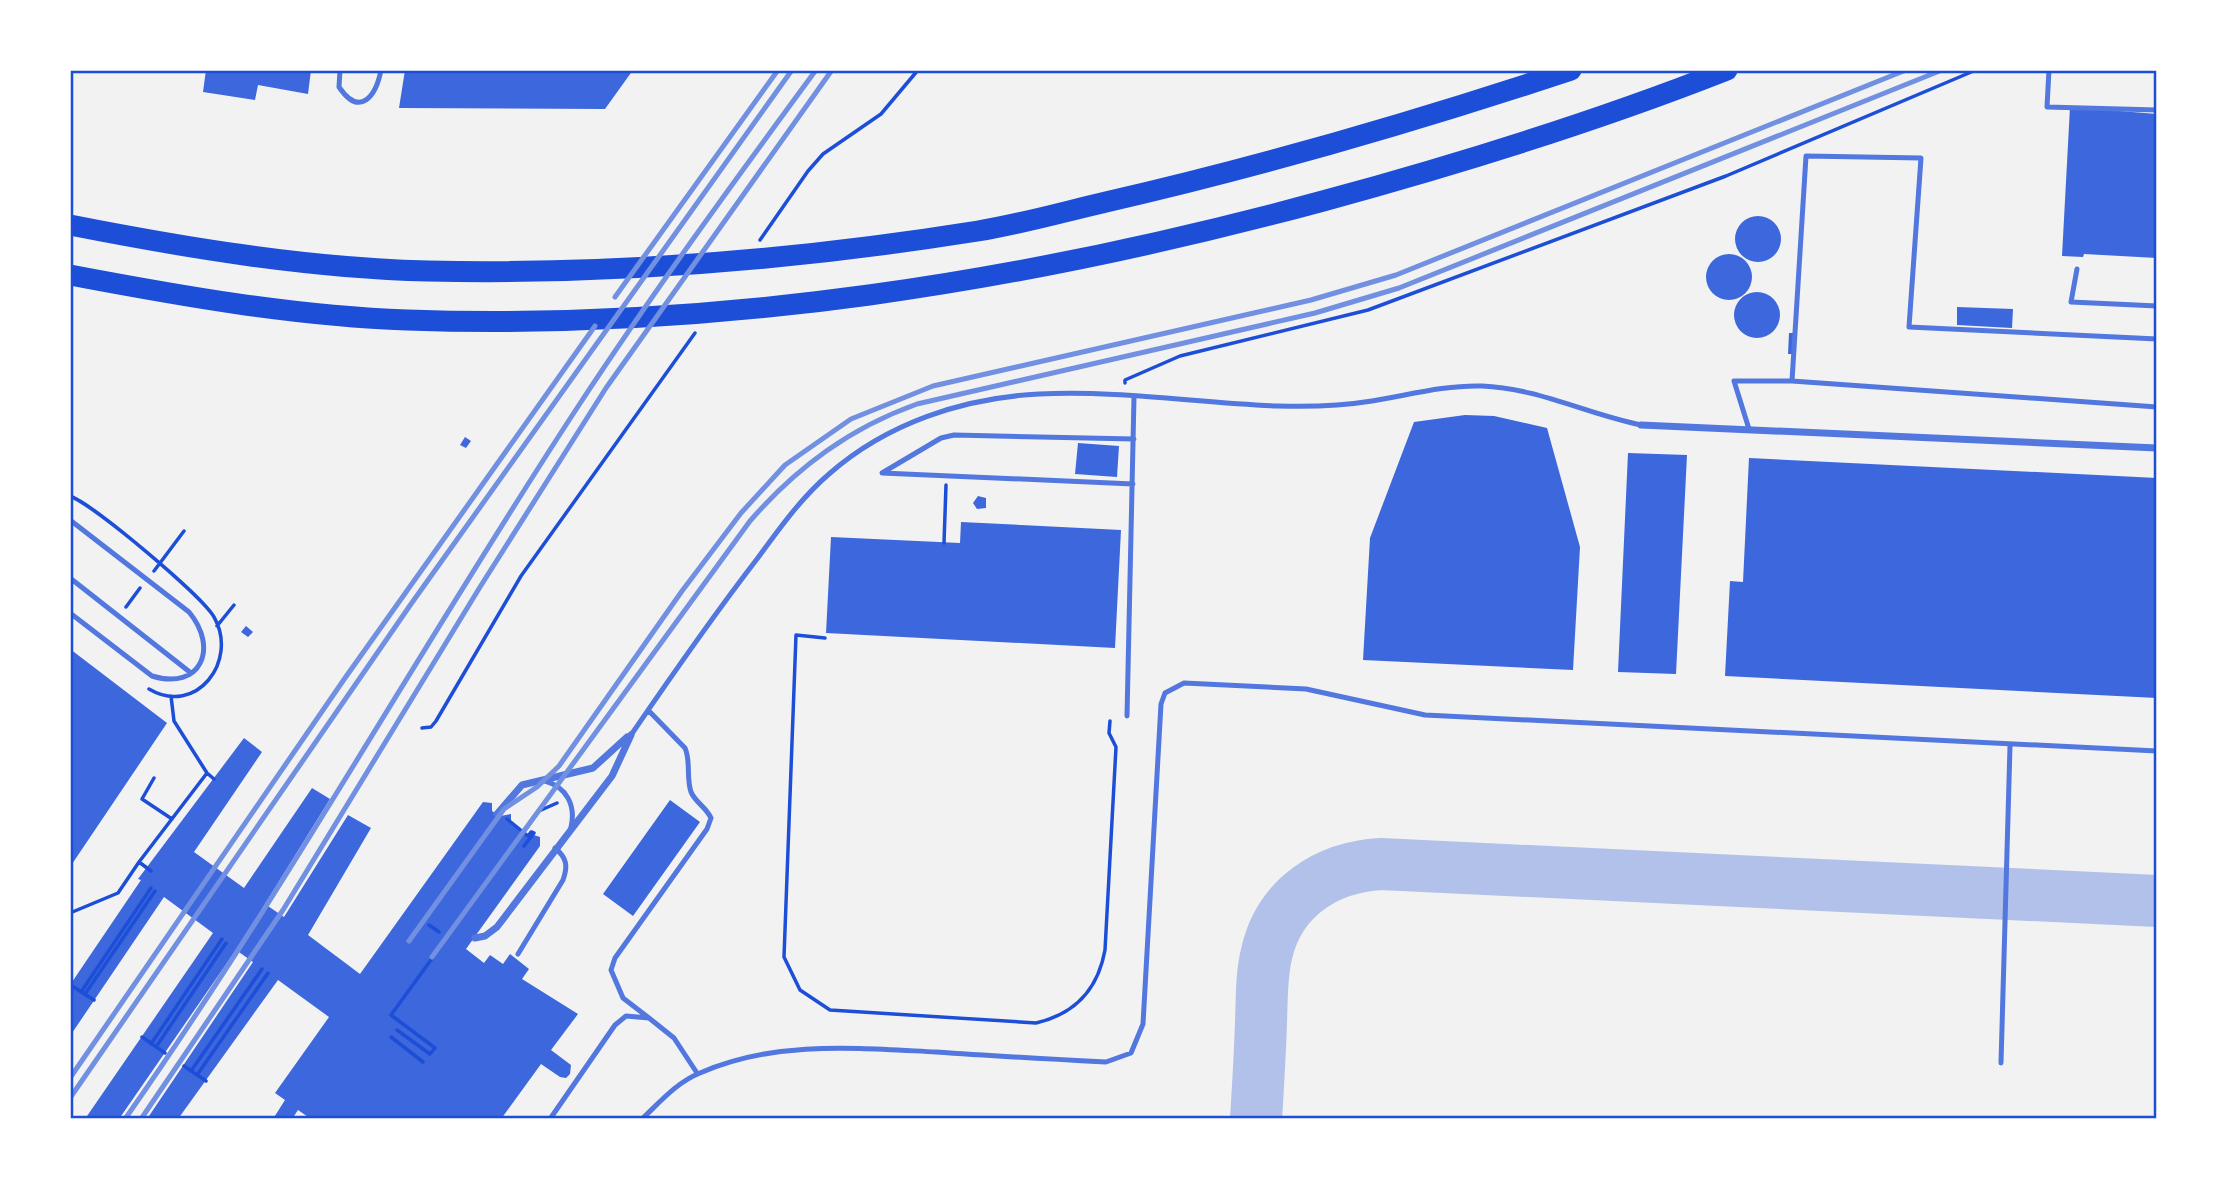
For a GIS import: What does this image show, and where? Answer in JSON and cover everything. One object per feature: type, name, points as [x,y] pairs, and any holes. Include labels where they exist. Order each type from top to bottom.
[{"type":"highway","points":[[70,225],[272,258],[424,271],[565,271],[698,265],[801,255],[982,230],[1183,185],[1402,126],[1571,70]]},
{"type":"highway","points":[[70,275],[278,309],[403,320],[545,323],[762,309],[992,277],[1185,239],[1415,176],[1644,103],[1727,70]]},
{"type":"street","points":[[1640,425],[2157,448]]},
{"type":"street","points":[[501,815],[523,785],[538,779],[593,768],[631,735]]},
{"type":"street","points":[[475,937],[485,936],[497,928],[570,827],[611,776],[631,735]]},
{"type":"lane","points":[[340,70],[339,87],[352,100],[361,101],[370,98],[377,90],[381,70]]},
{"type":"lane","points":[[2049,70],[2048,107],[2157,110]]},
{"type":"lane","points":[[1792,381],[1806,156],[1921,158],[1909,327],[2157,339]]},
{"type":"lane","points":[[2077,269],[2071,302],[2157,306]]},
{"type":"lane","points":[[1749,429],[1734,381],[1792,381],[2157,407]]},
{"type":"lane","points":[[631,735],[714,615],[795,509],[829,474],[861,451],[892,431],[928,415],[976,401],[1038,394],[1317,407],[1370,401],[1434,388],[1482,386],[1525,392],[1640,425]]},
{"type":"lane","points":[[1127,716],[1133,397]]},
{"type":"lane","points":[[1133,439],[954,435],[941,438],[882,473],[1133,484]]},
{"type":"lane","points":[[70,520],[178,603],[196,621],[205,645],[202,661],[191,673],[170,678],[152,676],[70,613]]},
{"type":"lane","points":[[70,578],[191,673]]},
{"type":"lane","points":[[642,1119],[671,1091],[697,1073],[731,1061],[794,1048],[862,1048],[1106,1062],[1121,1059],[1131,1053],[1143,1024],[1161,704],[1165,694],[1173,686],[1184,683],[1306,689],[1425,715],[2010,746],[2157,751]]},
{"type":"lane","points":[[648,710],[688,752],[688,781],[693,796],[706,807],[711,818],[707,830],[615,958],[611,970],[623,998],[674,1038],[697,1073]]},
{"type":"lane","points":[[2001,1063],[2010,746]]},
{"type":"lane","points":[[538,779],[556,784],[568,798],[573,816],[570,827]]},
{"type":"lane","points":[[518,954],[563,880],[567,868],[564,855],[555,848]]},
{"type":"lane","points":[[550,1119],[615,1025],[626,1016],[649,1018]]},
{"type":"path","points":[[753,249],[823,154],[881,114],[918,70]]},
{"type":"path","points":[[1125,396],[1125,380],[1180,356],[1368,310],[1726,176],[1976,70]]},
{"type":"path","points":[[422,728],[431,727],[436,721],[521,576],[699,328]]},
{"type":"path","points":[[944,542],[946,475]]},
{"type":"path","points":[[218,626],[234,605]]},
{"type":"path","points":[[825,638],[796,635],[784,957],[800,990],[830,1010],[1029,1023],[1062,1015],[1084,998],[1099,976],[1105,950],[1116,747],[1109,733],[1110,722]]},
{"type":"path","points":[[171,697],[174,721],[207,773],[214,779]]},
{"type":"path","points":[[70,913],[118,893],[207,773]]},
{"type":"path","points":[[154,778],[142,799],[172,819]]},
{"type":"path","points":[[397,1030],[430,1054],[435,1048],[391,1016],[539,811],[568,798]]},
{"type":"path","points":[[501,815],[528,836],[531,832],[533,834],[531,837],[529,835],[532,832],[534,833],[530,839],[524,846]]},
{"type":"path","points":[[139,862],[151,871]]},
{"type":"path","points":[[83,993],[153,889]]},
{"type":"path","points":[[429,925],[439,932]]},
{"type":"path","points":[[154,1045],[222,939]]},
{"type":"path","points":[[154,1045],[226,943]]},
{"type":"path","points":[[191,1071],[262,969]]},
{"type":"path","points":[[197,1075],[268,973]]},
{"type":"path","points":[[72,986],[94,1000]]},
{"type":"path","points":[[142,1037],[166,1053]]},
{"type":"path","points":[[391,1037],[423,1062]]},
{"type":"path","points":[[184,1066],[206,1081]]},
{"type":"building","points":[[206,70],[311,70],[308,94],[258,85],[255,100],[203,92]]},
{"type":"building","points":[[405,70],[633,70],[605,109],[399,108]]},
{"type":"building","points":[[2070,107],[2157,114],[2157,258],[2084,254],[2083,257],[2062,256]]},
{"type":"building","points":[[1758,216],[1774,223],[1781,239],[1774,255],[1758,262],[1742,255],[1735,239],[1742,223]]},
{"type":"building","points":[[1729,254],[1745,261],[1752,277],[1745,293],[1729,300],[1713,293],[1706,277],[1713,261]]},
{"type":"building","points":[[1757,292],[1773,299],[1780,315],[1773,331],[1757,338],[1741,331],[1734,315],[1741,299]]},
{"type":"building","points":[[1957,307],[2013,309],[2012,328],[1957,325]]},
{"type":"building","points":[[1789,333],[1794,333],[1793,354],[1788,354]]},
{"type":"building","points":[[1465,415],[1494,416],[1547,428],[1580,547],[1573,670],[1363,660],[1370,538],[1414,422]]},
{"type":"building","points":[[465,437],[471,441],[466,448],[460,445]]},
{"type":"building","points":[[1078,443],[1119,446],[1117,477],[1075,474]]},
{"type":"building","points":[[1628,453],[1687,455],[1676,674],[1618,672]]},
{"type":"building","points":[[1749,458],[2157,478],[2157,698],[1725,676],[1730,581],[1743,582]]},
{"type":"building","points":[[978,496],[986,498],[986,508],[977,509],[973,503]]},
{"type":"building","points":[[961,522],[1121,530],[1115,648],[826,633],[831,537],[960,543]]},
{"type":"building","points":[[246,626],[253,632],[248,637],[241,632]]},
{"type":"building","points":[[70,649],[167,723],[70,867]]},
{"type":"building","points":[[244,738],[262,752],[194,852],[244,888],[312,788],[330,799],[265,904],[284,917],[348,815],[371,828],[308,935],[360,974],[483,802],[492,803],[492,811],[500,816],[511,814],[511,823],[530,839],[534,835],[540,837],[540,846],[466,949],[484,963],[490,955],[503,964],[510,954],[529,969],[522,979],[578,1014],[551,1050],[571,1065],[570,1074],[566,1078],[541,1064],[501,1119],[311,1119],[298,1110],[292,1119],[273,1119],[285,1100],[275,1093],[329,1017],[278,980],[178,1119],[147,1119],[253,962],[236,950],[119,1119],[85,1119],[213,933],[164,897],[70,1036],[70,985],[141,880],[138,879]]},
{"type":"building","points":[[670,800],[700,822],[633,916],[603,894]]},
{"type":"taxiway","points":[[1256,1119],[1263,978],[1273,933],[1283,915],[1309,888],[1342,871],[1361,866],[1381,864],[2157,901]]},
{"type":"railway","points":[[615,297],[778,70]]},
{"type":"railway","points":[[70,1098],[411,604],[792,70]]},
{"type":"railway","points":[[125,1119],[185,1032],[299,854],[465,584],[607,362],[816,70]]},
{"type":"railway","points":[[141,1119],[283,910],[480,587],[606,388],[832,70]]},
{"type":"railway","points":[[409,941],[504,809],[537,787],[559,766],[682,591],[741,513],[785,465],[851,419],[933,386],[1311,300],[1396,275],[1906,70]]},
{"type":"railway","points":[[432,957],[750,521],[786,483],[847,437],[917,404],[1315,313],[1399,288],[1942,70]]},
{"type":"railway","points":[[70,1078],[345,678],[595,326]]}]
